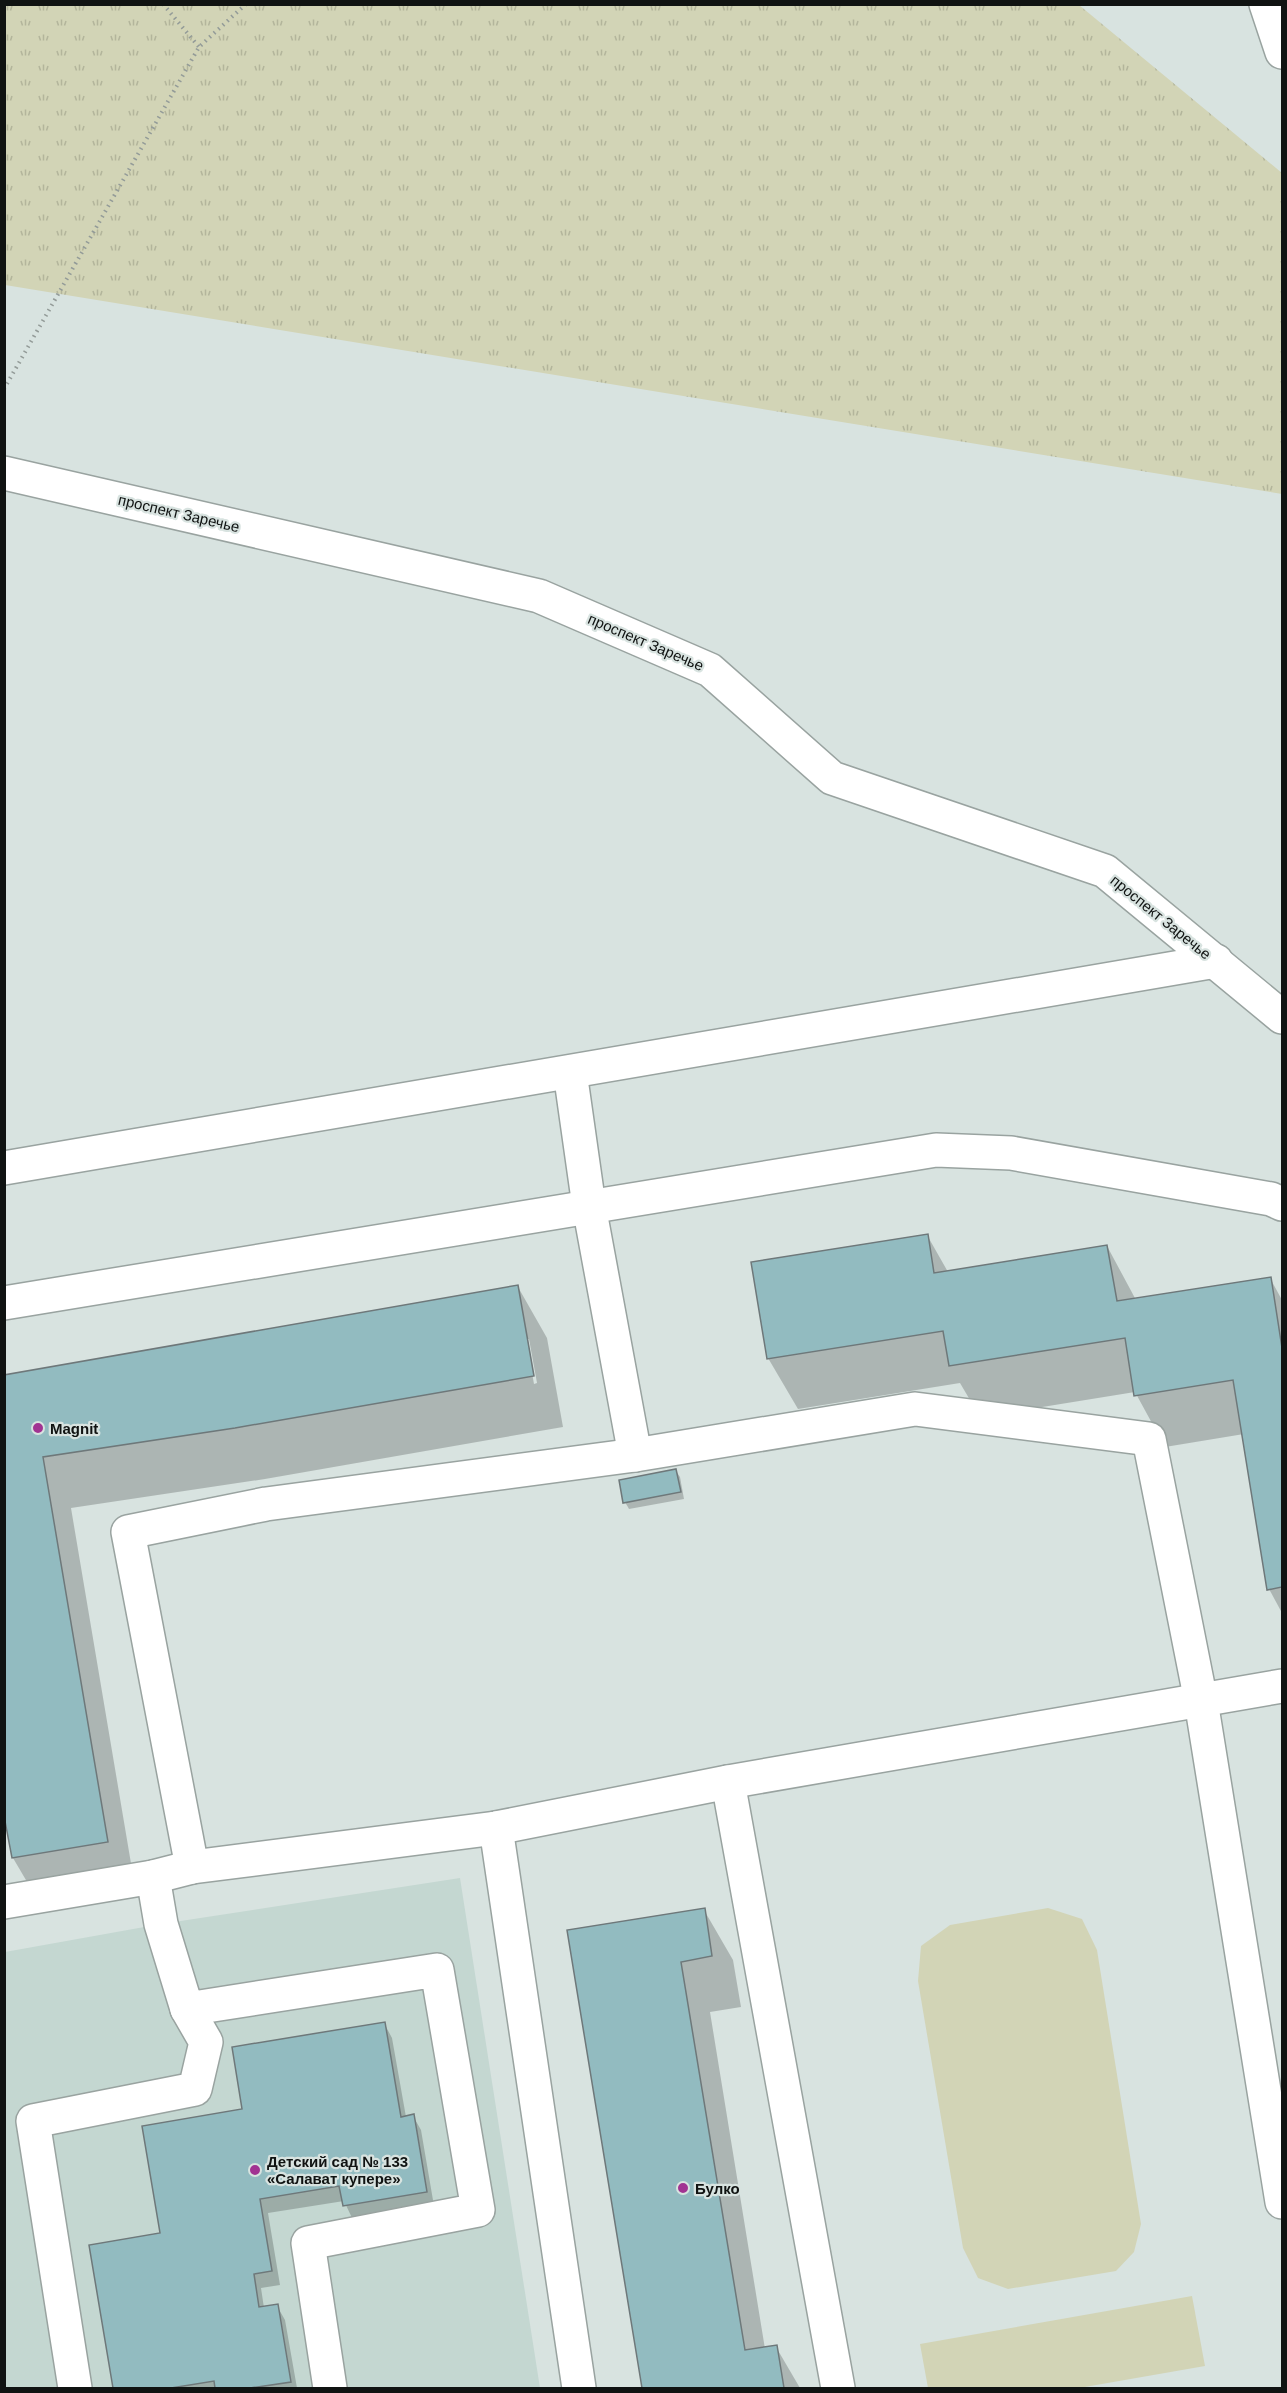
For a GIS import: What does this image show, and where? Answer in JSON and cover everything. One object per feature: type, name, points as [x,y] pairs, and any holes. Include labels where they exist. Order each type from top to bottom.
[{"type":"street","points":[[1266,4],[1282,52]]},
{"type":"street","name":"проспект Заречье","points":[[4,473],[539,596],[710,670],[832,778],[1106,872],[1282,1017]]},
{"type":"street","points":[[4,1168],[1216,961]]},
{"type":"street","points":[[570,1072],[589,1206],[635,1455]]},
{"type":"street","points":[[4,1303],[936,1150],[1011,1153],[1271,1199],[1282,1204]]},
{"type":"street","points":[[192,1867],[128,1532],[266,1504],[635,1455],[915,1409],[1149,1439],[1202,1701],[1282,2202]]},
{"type":"street","points":[[4,1902],[153,1877],[192,1867],[496,1828],[728,1782],[1282,1686]]},
{"type":"street","points":[[728,1782],[838,2388]]},
{"type":"street","points":[[496,1828],[579,2388]]},
{"type":"street","points":[[75,2388],[33,2121],[195,2089],[206,2042],[187,2009],[161,1924],[153,1877]]},
{"type":"street","points":[[187,2009],[437,1970],[478,2210],[308,2243],[330,2388]]},
{"type":"path","points":[[163,4],[199,47]]},
{"type":"path","points":[[4,389],[199,47],[246,4]]},
{"type":"shaded area","name":"Детский сад № 133 «Салават купере»","points":[[460,1878],[540,2388],[5,2388],[5,1952],[161,1924]]},
{"type":"green space","points":[[4,5],[1079,5],[1282,173],[1282,494],[5,285]]},
{"type":"green space","points":[[1048,1908],[1082,1919],[1097,1950],[1141,2224],[1134,2252],[1116,2271],[1008,2289],[978,2278],[963,2248],[918,1981],[921,1946],[950,1925]]},
{"type":"green space","points":[[1192,2296],[1205,2366],[1079,2388],[928,2388],[920,2344]]},
{"type":"building","points":[[928,1234],[934,1273],[1107,1245],[1117,1301],[1271,1277],[1282,1348],[1282,1587],[1267,1590],[1233,1380],[1134,1396],[1125,1338],[949,1366],[943,1331],[767,1359],[751,1262]]},
{"type":"building","points":[[518,1285],[534,1376],[235,1428],[43,1457],[108,1842],[12,1858],[4,1816],[4,1375]]},
{"type":"building","points":[[676,1469],[681,1492],[623,1503],[619,1480]]},
{"type":"building","points":[[705,1908],[712,1956],[681,1962],[745,2350],[777,2345],[784,2388],[642,2388],[567,1930]]},
{"type":"building","points":[[385,2022],[401,2117],[414,2114],[427,2192],[343,2206],[339,2186],[260,2199],[272,2271],[254,2274],[259,2307],[278,2304],[291,2382],[250,2388],[215,2388],[214,2381],[171,2388],[113,2388],[89,2245],[160,2233],[142,2126],[242,2109],[232,2047]]},
{"type":"place","name":"Magnit","points":[[38,1428]]},
{"type":"place","name":"Детский сад № 133 «Салават купере»","points":[[255,2170]]},
{"type":"place","name":"Булко","points":[[683,2188]]}]
